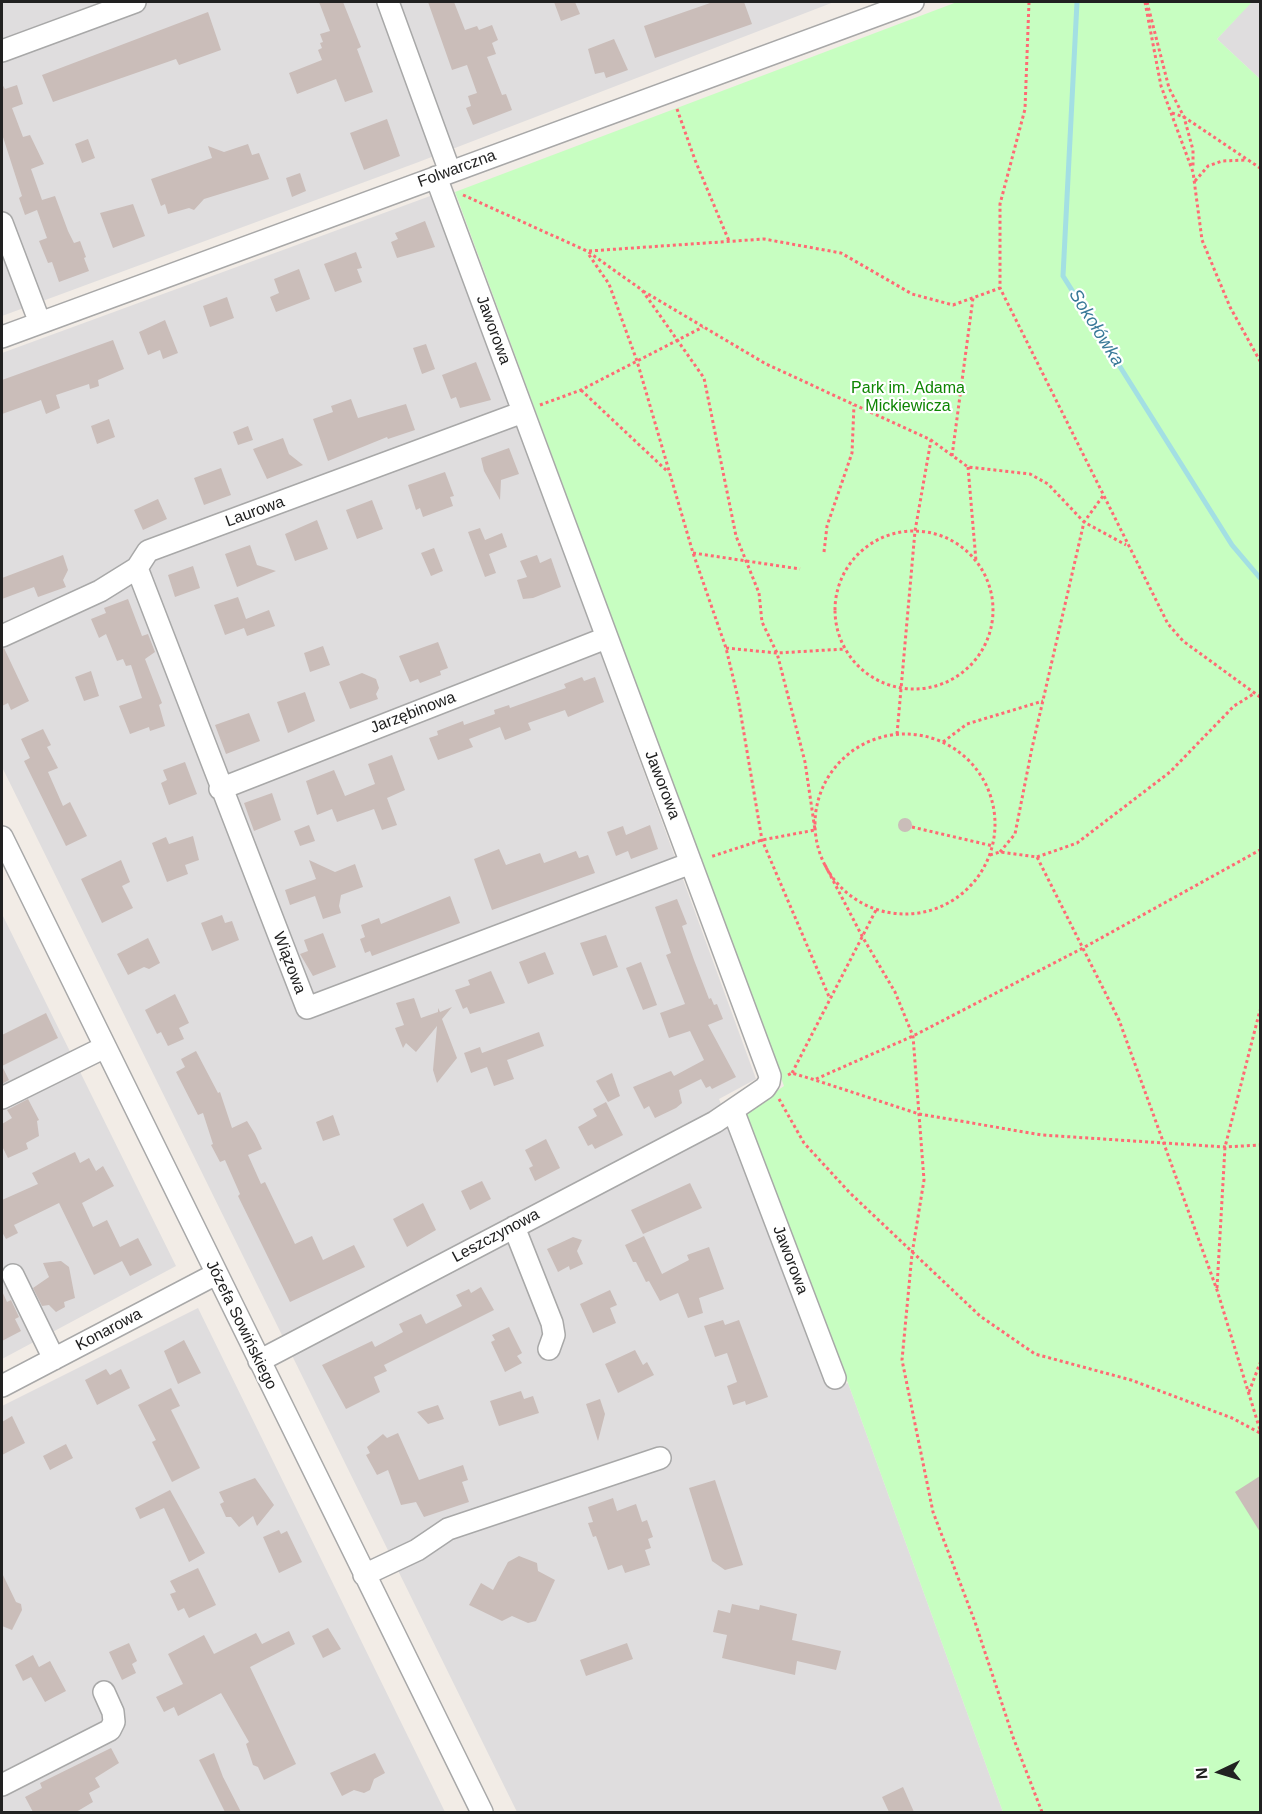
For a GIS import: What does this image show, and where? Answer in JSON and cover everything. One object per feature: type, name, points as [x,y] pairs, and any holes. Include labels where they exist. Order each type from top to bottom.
[{"type":"street","points":[[2,51],[135,2]]},
{"type":"street","name":"Jaworowa","points":[[388,2],[443,175],[523,412],[770,1076],[769,1082]]},
{"type":"street","name":"Folwarczna","points":[[2,337],[913,2]]},
{"type":"street","points":[[2,223],[40,323]]},
{"type":"street","name":"Laurowa","points":[[2,636],[100,591],[137,568],[148,551],[523,412]]},
{"type":"street","name":"Wiązowa","points":[[137,568],[220,789],[307,1008],[691,863]]},
{"type":"street","name":"Jarzębinowa","points":[[220,789],[606,638]]},
{"type":"street","name":"Józefa Sowińskiego","points":[[2,837],[482,1812]]},
{"type":"street","points":[[2,1098],[105,1047]]},
{"type":"street","points":[[733,1110],[765,1088],[769,1082]]},
{"type":"street","name":"Jaworowa","points":[[733,1110],[835,1378]]},
{"type":"street","name":"Leszczynowa","points":[[259,1361],[733,1110]]},
{"type":"street","points":[[514,1227],[552,1323],[554,1335],[549,1350]]},
{"type":"street","name":"Konarowa","points":[[2,1386],[216,1274]]},
{"type":"street","points":[[13,1275],[54,1359]]},
{"type":"street","points":[[364,1575],[417,1550],[447,1529],[660,1458]]},
{"type":"street","points":[[2,1785],[110,1730],[114,1722],[113,1712],[104,1692]]},
{"type":"path","points":[[1029,2],[1025,109],[1000,204],[1000,288],[1126,545],[1168,624],[1183,641],[1260,697]]},
{"type":"path","points":[[1146,2],[1161,86],[1193,172]]},
{"type":"path","points":[[1146,2],[1169,88],[1184,117],[1193,150],[1194,182],[1203,240],[1211,267],[1260,361]]},
{"type":"path","points":[[670,91],[695,160],[729,241]]},
{"type":"path","points":[[1172,113],[1184,117],[1260,168]]},
{"type":"path","points":[[1194,182],[1209,166],[1222,161],[1247,160]]},
{"type":"path","points":[[443,175],[455,192],[587,251],[642,290],[766,364],[931,440],[968,467],[1030,474],[1048,484],[1084,522],[1126,545]]},
{"type":"path","points":[[587,251],[764,239],[842,253],[912,294],[953,305],[1000,288]]},
{"type":"path","points":[[587,251],[609,284],[637,361],[693,553],[726,648],[738,698],[762,840],[830,999]]},
{"type":"path","points":[[642,290],[704,378],[736,536],[759,593],[762,622],[777,653],[805,762],[815,830],[825,865],[862,936],[895,992],[913,1036],[924,1180],[912,1254],[902,1360],[933,1512],[975,1622],[1013,1737],[1042,1812]]},
{"type":"path","points":[[952,456],[973,298]]},
{"type":"path","points":[[523,412],[581,390],[678,342],[703,327]]},
{"type":"path","points":[[581,390],[668,472]]},
{"type":"path","points":[[824,552],[827,526],[852,453],[854,405]]},
{"type":"path","points":[[897,734],[915,531],[931,440]]},
{"type":"path","points":[[968,467],[976,562]]},
{"type":"path","points":[[1000,852],[1015,834],[1084,522],[1103,496]]},
{"type":"path","points":[[915,531],[943,537],[966,551],[976,562],[983,573],[992,599],[991,627],[980,653],[961,674],[948,681],[921,689],[900,688],[877,680],[865,672],[845,649],[836,621],[835,606],[842,577],[860,552],[872,543],[900,532],[915,531]]},
{"type":"path","points":[[693,553],[800,569]]},
{"type":"path","points":[[726,648],[777,653],[845,649]]},
{"type":"path","points":[[990,855],[1000,852],[1037,857],[1077,843],[1170,772],[1234,706],[1255,693]]},
{"type":"path","points":[[943,742],[967,724],[1043,701]]},
{"type":"path","points":[[815,830],[818,802],[829,776],[841,762],[870,741],[897,734],[920,735],[943,742],[964,755],[980,774],[991,796],[996,821],[990,855],[976,880],[956,899],[931,911],[903,915],[876,910],[855,899],[837,884],[825,865]]},
{"type":"path","points":[[912,827],[993,846]]},
{"type":"path","points":[[691,863],[762,840],[815,830]]},
{"type":"path","points":[[815,1080],[913,1036],[1083,948],[1260,850]]},
{"type":"path","points":[[1037,857],[1119,1020],[1216,1290],[1260,1431]]},
{"type":"path","points":[[792,1073],[876,910]]},
{"type":"path","points":[[1216,1290],[1225,1147],[1260,1010]]},
{"type":"path","points":[[1260,1145],[1225,1147],[1163,1141],[1042,1136],[919,1114],[792,1073],[769,1082],[804,1143],[912,1254],[980,1316],[1035,1354],[1131,1380],[1260,1431]]},
{"type":"path","points":[[1249,1392],[1260,1363]]},
{"type":"shaded area","points":[[2,2],[834,2],[416,163],[2,316]]},
{"type":"shaded area","points":[[1251,2],[1260,2],[1260,79],[1217,39]]},
{"type":"shaded area","points":[[433,195],[756,1079],[719,1099],[830,1390],[848,1383],[1003,1812],[517,1812],[2,767],[2,353]]},
{"type":"shaded area","points":[[2,914],[176,1266],[2,1359]]},
{"type":"shaded area","points":[[198,1308],[445,1812],[2,1812],[2,1406]]},
{"type":"green space","name":"Park im. Adama Mickiewicza","points":[[957,2],[1252,2],[1217,39],[1260,79],[1260,1812],[1003,1812],[848,1383],[741,1116],[784,1086],[455,192]]},
{"type":"building","points":[[319,2],[343,2],[361,47],[357,49],[373,92],[345,102],[336,79],[297,94],[289,73],[322,60],[318,50],[322,48],[320,43],[323,42],[320,34],[330,31]]},
{"type":"building","points":[[428,2],[454,2],[465,30],[477,26],[479,30],[492,25],[498,40],[492,43],[496,54],[487,57],[502,95],[506,94],[512,110],[473,125],[466,108],[471,106],[468,96],[477,93],[467,65],[452,70]]},
{"type":"building","points":[[554,2],[575,2],[580,14],[561,21]]},
{"type":"building","points":[[713,2],[744,2],[752,24],[655,58],[644,26]]},
{"type":"building","points":[[208,12],[221,50],[179,65],[176,59],[53,102],[42,75]]},
{"type":"building","points":[[614,39],[628,70],[606,78],[604,72],[595,74],[588,49]]},
{"type":"building","points":[[2,84],[5,89],[17,85],[23,104],[12,108],[23,137],[30,135],[44,164],[31,169],[42,200],[55,196],[74,243],[80,241],[89,271],[59,282],[52,262],[48,263],[39,241],[47,238],[37,210],[25,215],[19,198],[22,196],[2,134]]},
{"type":"building","points":[[387,119],[400,156],[364,170],[350,133]]},
{"type":"building","points":[[88,139],[95,158],[82,163],[75,144]]},
{"type":"building","points":[[248,144],[252,155],[259,153],[269,179],[204,199],[194,210],[189,208],[168,214],[165,204],[161,206],[151,179],[212,158],[208,146],[224,152]]},
{"type":"building","points":[[300,173],[306,191],[292,197],[286,178]]},
{"type":"building","points":[[133,204],[145,236],[113,248],[100,213]]},
{"type":"building","points":[[425,221],[435,247],[397,258],[391,242],[398,239],[395,233]]},
{"type":"building","points":[[356,252],[362,268],[357,269],[362,282],[335,292],[324,264]]},
{"type":"building","points":[[299,269],[310,299],[276,312],[270,297],[279,293],[274,279]]},
{"type":"building","points":[[227,297],[234,318],[210,327],[203,306]]},
{"type":"building","points":[[165,320],[178,353],[163,359],[160,350],[148,355],[139,332]]},
{"type":"building","points":[[113,340],[124,369],[98,380],[99,386],[90,389],[89,384],[56,395],[60,408],[46,414],[41,400],[2,414],[2,380]]},
{"type":"building","points":[[426,344],[435,369],[422,374],[413,348]]},
{"type":"building","points":[[476,362],[491,400],[460,408],[456,397],[451,399],[442,375]]},
{"type":"building","points":[[351,399],[358,418],[406,404],[415,430],[388,439],[387,437],[328,461],[313,419],[333,412],[331,406]]},
{"type":"building","points":[[109,419],[115,437],[97,444],[91,426]]},
{"type":"building","points":[[248,426],[253,440],[238,445],[233,432]]},
{"type":"building","points":[[283,438],[289,454],[303,465],[267,479],[253,449]]},
{"type":"building","points":[[509,448],[519,474],[501,480],[500,500],[484,471],[481,458]]},
{"type":"building","points":[[221,468],[231,495],[204,505],[194,478]]},
{"type":"building","points":[[445,472],[454,496],[450,497],[453,506],[423,517],[420,508],[416,510],[408,485]]},
{"type":"building","points":[[158,499],[167,519],[143,530],[134,510]]},
{"type":"building","points":[[372,500],[383,529],[357,539],[346,510]]},
{"type":"building","points":[[317,520],[328,549],[295,561],[285,534]]},
{"type":"building","points":[[480,528],[485,540],[502,533],[507,547],[489,554],[496,573],[485,577],[468,532]]},
{"type":"building","points":[[250,545],[257,565],[276,571],[237,587],[225,554]]},
{"type":"building","points":[[434,548],[443,571],[431,576],[421,553]]},
{"type":"building","points":[[63,555],[68,570],[63,580],[66,587],[38,597],[34,587],[2,599],[2,578]]},
{"type":"building","points":[[537,555],[540,563],[551,558],[561,587],[533,598],[523,599],[517,580],[527,577],[520,561]]},
{"type":"building","points":[[193,566],[200,588],[175,597],[168,575]]},
{"type":"building","points":[[238,597],[246,619],[269,610],[275,626],[247,636],[244,628],[225,635],[214,605]]},
{"type":"building","points":[[128,599],[142,636],[148,634],[155,652],[145,659],[162,703],[159,705],[165,726],[150,731],[149,727],[130,734],[119,706],[142,698],[131,665],[126,666],[123,659],[117,661],[106,634],[99,638],[91,619],[106,613],[104,608]]},
{"type":"building","points":[[438,642],[448,668],[440,671],[441,675],[420,683],[418,679],[410,682],[399,656]]},
{"type":"building","points":[[323,646],[330,665],[310,672],[304,653]]},
{"type":"building","points":[[4,648],[29,701],[11,710],[8,703],[2,706],[2,649]]},
{"type":"building","points":[[91,671],[99,696],[84,701],[75,677]]},
{"type":"building","points":[[362,673],[376,679],[379,688],[376,694],[378,699],[350,709],[339,682]]},
{"type":"building","points":[[582,677],[584,681],[595,677],[604,702],[568,717],[565,710],[528,723],[531,730],[505,740],[500,727],[469,739],[473,747],[438,760],[429,738],[438,735],[437,731],[463,721],[464,725],[495,714],[494,710],[509,705],[510,708],[566,688],[564,684]]},
{"type":"building","points":[[305,692],[315,721],[288,733],[277,702]]},
{"type":"building","points":[[249,713],[260,741],[226,754],[215,725]]},
{"type":"building","points":[[43,729],[51,745],[47,747],[58,768],[48,772],[63,806],[70,802],[87,836],[66,846],[24,761],[30,758],[21,739]]},
{"type":"building","points":[[392,755],[405,790],[387,798],[397,825],[382,830],[374,809],[337,822],[332,809],[317,815],[306,781],[334,770],[345,796],[375,784],[368,764]]},
{"type":"building","points":[[185,762],[197,794],[169,805],[161,783],[167,780],[163,770]]},
{"type":"building","points":[[272,793],[281,820],[254,831],[244,803]]},
{"type":"building","points":[[902,818],[908,818],[912,825],[908,832],[902,832],[898,828],[898,822]]},
{"type":"building","points":[[309,825],[315,841],[300,846],[294,831]]},
{"type":"building","points":[[650,825],[658,849],[631,859],[628,851],[616,856],[607,832],[623,826],[626,835]]},
{"type":"building","points":[[193,836],[199,860],[185,865],[188,874],[167,882],[152,843],[166,837],[169,844]]},
{"type":"building","points":[[499,849],[506,865],[540,853],[544,863],[576,851],[579,858],[588,855],[595,873],[492,910],[474,859]]},
{"type":"building","points":[[121,860],[130,882],[122,886],[133,908],[102,923],[81,879]]},
{"type":"building","points":[[309,860],[335,872],[355,864],[363,887],[341,895],[339,906],[341,913],[323,919],[315,896],[290,905],[285,890],[316,879]]},
{"type":"building","points":[[450,896],[460,923],[372,956],[370,951],[365,953],[360,939],[365,937],[361,925],[379,918],[381,924]]},
{"type":"building","points":[[677,899],[687,924],[682,926],[694,960],[709,999],[711,998],[714,1005],[717,1004],[723,1019],[708,1025],[736,1077],[712,1089],[710,1086],[706,1088],[701,1079],[679,1090],[682,1103],[655,1118],[649,1106],[644,1109],[633,1087],[671,1071],[674,1076],[704,1060],[690,1031],[669,1038],[660,1013],[685,1004],[666,955],[671,953],[655,907]]},
{"type":"building","points":[[222,915],[225,923],[232,921],[239,940],[212,951],[201,923]]},
{"type":"building","points":[[323,933],[336,967],[313,976],[300,954],[308,951],[304,940]]},
{"type":"building","points":[[606,935],[618,967],[593,976],[580,943]]},
{"type":"building","points":[[148,938],[160,963],[149,969],[144,967],[128,975],[117,954]]},
{"type":"building","points":[[545,952],[554,974],[528,984],[519,962]]},
{"type":"building","points":[[641,962],[657,1005],[643,1010],[626,968]]},
{"type":"building","points":[[491,971],[505,1003],[470,1014],[467,1007],[463,1009],[455,990],[470,985],[468,980]]},
{"type":"building","points":[[175,994],[189,1023],[179,1028],[184,1039],[168,1046],[161,1032],[157,1034],[145,1010]]},
{"type":"building","points":[[414,998],[421,1018],[438,1012],[438,1008],[440,1012],[452,1007],[442,1019],[457,1058],[437,1083],[433,1070],[437,1026],[416,1052],[406,1043],[403,1048],[395,1028],[404,1025],[396,1003]]},
{"type":"building","points":[[46,1013],[58,1038],[2,1066],[2,1035]]},
{"type":"building","points":[[539,1032],[544,1046],[507,1060],[514,1079],[494,1086],[487,1067],[471,1073],[464,1053],[480,1047],[482,1053]]},
{"type":"building","points":[[196,1051],[218,1093],[220,1092],[232,1128],[247,1121],[255,1134],[262,1149],[248,1155],[261,1184],[265,1182],[295,1244],[312,1236],[323,1260],[354,1245],[365,1267],[290,1302],[238,1196],[240,1194],[225,1160],[220,1162],[211,1145],[213,1144],[203,1113],[198,1115],[176,1072],[185,1067],[181,1059]]},
{"type":"building","points":[[2,1066],[9,1080],[2,1084]]},
{"type":"building","points":[[612,1073],[620,1096],[608,1102],[596,1081]]},
{"type":"building","points":[[28,1099],[39,1120],[37,1121],[39,1136],[26,1143],[28,1149],[8,1158],[2,1146],[2,1124],[12,1118],[7,1110]]},
{"type":"building","points":[[606,1102],[623,1135],[595,1149],[592,1144],[588,1146],[578,1127],[597,1116],[593,1109]]},
{"type":"building","points":[[333,1115],[340,1135],[323,1141],[316,1122]]},
{"type":"building","points":[[546,1139],[560,1168],[535,1181],[529,1168],[533,1166],[525,1150]]},
{"type":"building","points":[[75,1152],[80,1163],[89,1158],[96,1171],[103,1166],[114,1186],[82,1203],[93,1227],[107,1220],[120,1247],[138,1238],[152,1265],[130,1276],[122,1261],[94,1275],[59,1203],[14,1225],[18,1233],[6,1239],[2,1232],[2,1200],[38,1184],[32,1173]]},
{"type":"building","points":[[482,1181],[491,1199],[470,1210],[461,1191]]},
{"type":"building","points":[[690,1183],[702,1208],[643,1234],[631,1210]]},
{"type":"building","points":[[423,1203],[436,1230],[407,1247],[393,1219]]},
{"type":"building","points":[[644,1236],[662,1274],[689,1260],[687,1255],[709,1247],[724,1289],[699,1298],[703,1313],[688,1318],[678,1293],[660,1301],[649,1281],[646,1282],[636,1262],[633,1262],[625,1245]]},
{"type":"building","points":[[573,1237],[582,1240],[577,1251],[583,1264],[570,1270],[569,1266],[558,1272],[547,1249]]},
{"type":"building","points":[[61,1261],[69,1267],[75,1298],[64,1302],[65,1307],[56,1312],[49,1305],[42,1306],[33,1288],[49,1277],[43,1263]]},
{"type":"building","points":[[481,1287],[494,1310],[384,1365],[387,1371],[374,1377],[380,1392],[346,1409],[322,1365],[372,1341],[375,1347],[403,1332],[399,1324],[421,1314],[426,1324],[462,1306],[456,1295],[469,1289],[471,1293]]},
{"type":"building","points":[[610,1290],[617,1305],[610,1308],[616,1323],[593,1333],[580,1304]]},
{"type":"building","points":[[2,1291],[7,1302],[11,1300],[19,1317],[15,1319],[21,1331],[2,1341]]},
{"type":"building","points":[[723,1320],[725,1325],[739,1320],[768,1397],[746,1405],[745,1401],[733,1405],[727,1386],[737,1382],[727,1353],[715,1357],[704,1326]]},
{"type":"building","points":[[509,1327],[522,1353],[517,1356],[522,1363],[505,1372],[491,1342],[495,1340],[492,1335]]},
{"type":"building","points":[[184,1340],[201,1373],[178,1384],[164,1351]]},
{"type":"building","points":[[635,1350],[643,1365],[647,1362],[654,1375],[618,1393],[605,1364]]},
{"type":"building","points":[[106,1369],[110,1375],[121,1369],[130,1388],[97,1405],[85,1380]]},
{"type":"building","points":[[171,1388],[180,1406],[171,1410],[200,1468],[172,1482],[152,1442],[156,1440],[138,1405]]},
{"type":"building","points":[[521,1391],[524,1399],[533,1396],[539,1413],[499,1426],[490,1401]]},
{"type":"building","points":[[600,1399],[605,1414],[598,1441],[586,1404]]},
{"type":"building","points":[[438,1405],[444,1419],[428,1424],[417,1412]]},
{"type":"building","points":[[12,1416],[25,1443],[2,1455],[2,1422]]},
{"type":"building","points":[[398,1433],[419,1480],[463,1465],[468,1480],[462,1482],[469,1502],[424,1517],[416,1502],[401,1505],[388,1470],[377,1475],[366,1455],[370,1453],[367,1447],[383,1434],[387,1438]]},
{"type":"building","points":[[66,1444],[73,1458],[50,1470],[43,1456]]},
{"type":"building","points":[[1260,1476],[1260,1532],[1235,1492]]},
{"type":"building","points":[[255,1478],[274,1505],[257,1526],[253,1516],[239,1527],[231,1517],[226,1517],[220,1504],[224,1502],[219,1492]]},
{"type":"building","points":[[715,1480],[743,1565],[725,1570],[712,1561],[689,1488]]},
{"type":"building","points":[[170,1490],[205,1553],[189,1562],[164,1508],[140,1519],[135,1508]]},
{"type":"building","points":[[613,1498],[617,1511],[636,1504],[642,1522],[647,1520],[653,1537],[648,1539],[651,1548],[645,1550],[650,1565],[625,1573],[622,1565],[608,1570],[596,1536],[593,1537],[588,1523],[593,1522],[588,1507]]},
{"type":"building","points":[[279,1530],[281,1534],[287,1531],[302,1562],[279,1573],[263,1537]]},
{"type":"building","points":[[519,1556],[537,1563],[538,1571],[555,1580],[536,1621],[528,1623],[512,1616],[502,1621],[469,1605],[481,1583],[493,1590],[508,1562]]},
{"type":"building","points":[[198,1568],[216,1605],[189,1618],[184,1608],[178,1611],[170,1594],[176,1592],[170,1581]]},
{"type":"building","points":[[2,1573],[16,1602],[21,1604],[22,1610],[12,1630],[2,1626]]},
{"type":"building","points":[[732,1604],[759,1610],[760,1605],[797,1614],[792,1640],[841,1651],[836,1670],[797,1661],[795,1675],[722,1658],[727,1635],[713,1632],[718,1610],[730,1613]]},
{"type":"building","points":[[328,1628],[341,1649],[323,1658],[312,1636]]},
{"type":"building","points":[[289,1631],[295,1644],[250,1667],[296,1764],[264,1780],[258,1767],[253,1765],[246,1744],[249,1742],[221,1693],[178,1716],[174,1707],[164,1712],[156,1697],[183,1684],[168,1654],[204,1635],[214,1654],[256,1633],[262,1644]]},
{"type":"building","points":[[129,1643],[137,1661],[132,1664],[136,1673],[122,1680],[109,1652]]},
{"type":"building","points":[[627,1643],[633,1659],[586,1676],[580,1660]]},
{"type":"building","points":[[33,1655],[39,1667],[50,1661],[66,1691],[45,1702],[31,1677],[23,1681],[15,1665]]},
{"type":"building","points":[[111,1748],[119,1763],[95,1778],[100,1787],[89,1793],[93,1802],[76,1812],[33,1812],[25,1797],[42,1788],[40,1783]]},
{"type":"building","points":[[214,1753],[223,1777],[241,1812],[225,1812],[199,1760]]},
{"type":"building","points":[[375,1753],[385,1773],[374,1779],[370,1790],[364,1793],[354,1790],[342,1796],[330,1773]]},
{"type":"building","points":[[903,1787],[914,1812],[889,1812],[882,1797]]},
{"type":"waterway","name":"Sokołówka","points":[[1077,2],[1063,276],[1232,545],[1260,578]]}]
